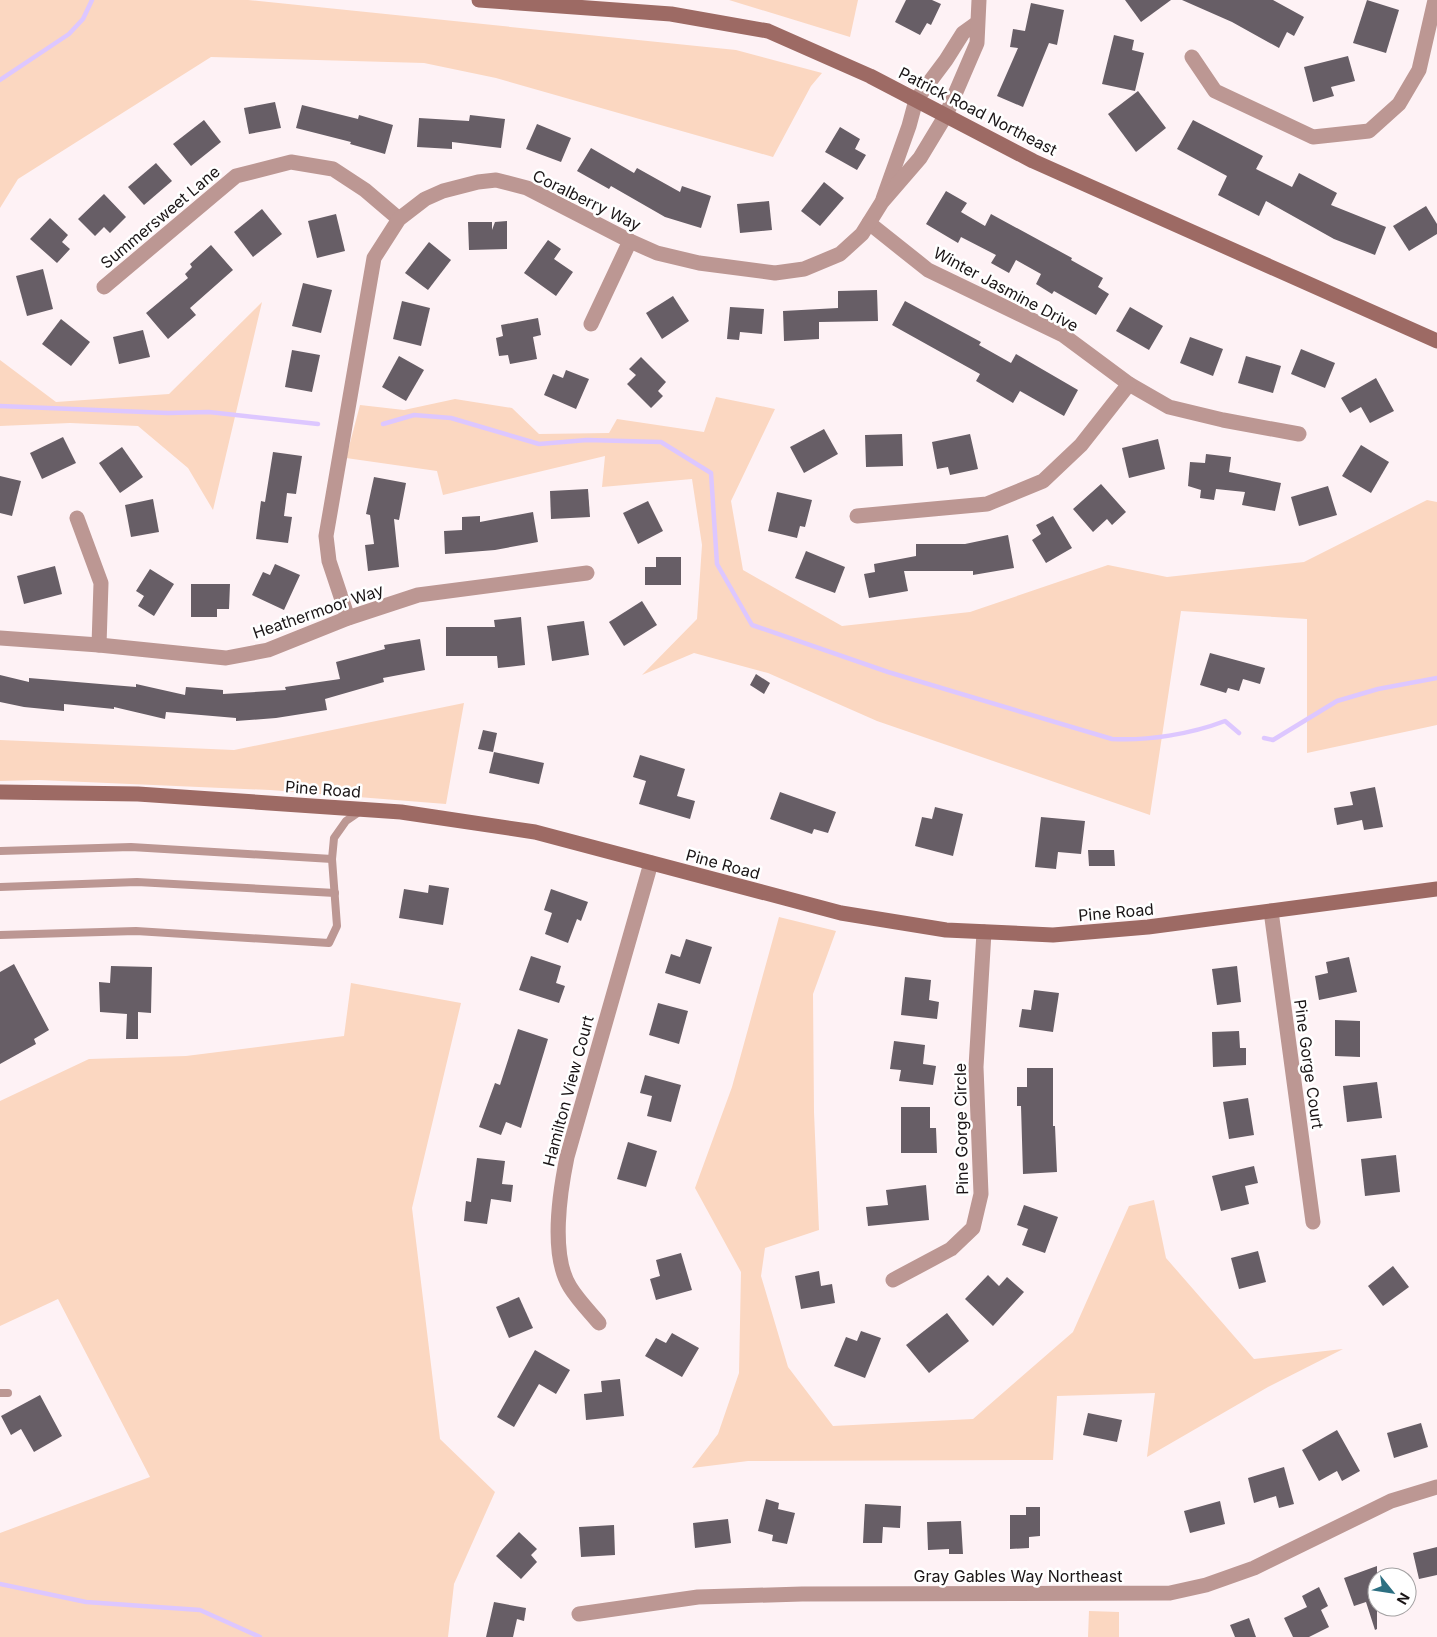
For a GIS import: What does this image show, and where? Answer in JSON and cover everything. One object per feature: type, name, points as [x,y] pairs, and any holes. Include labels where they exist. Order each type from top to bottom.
[{"type":"street","name":"Patrick Road Northeast","points":[[480,0],[671,14],[768,31],[870,76],[1033,161],[1437,341]]},
{"type":"street","name":"Coralberry Way","points":[[348,618],[329,562],[326,536],[374,258],[399,219],[425,199],[442,191],[478,182],[496,180],[527,188],[657,253],[699,263],[775,273],[804,269],[840,254],[862,234],[882,202],[920,158],[946,115],[977,43],[979,0]]},
{"type":"street","points":[[1192,57],[1216,91],[1313,137],[1369,131],[1398,104],[1420,70],[1435,0]]},
{"type":"street","name":"Coralberry Way","points":[[882,202],[909,126],[916,100],[946,60],[963,33],[977,23]]},
{"type":"street","name":"Summersweet Lane","points":[[104,287],[236,176],[291,162],[333,169],[365,190],[399,219]]},
{"type":"street","name":"Winter Jasmine Drive","points":[[869,224],[928,270],[1064,336],[1129,384],[1168,407],[1223,420],[1299,434]]},
{"type":"street","points":[[591,324],[630,241]]},
{"type":"street","points":[[857,516],[987,504],[1043,481],[1081,445],[1129,384]]},
{"type":"street","points":[[77,518],[101,582],[99,645]]},
{"type":"street","name":"Heathermoor Way","points":[[0,638],[99,645],[226,658],[268,650],[348,618],[418,595],[587,573]]},
{"type":"street","name":"Pine Road","points":[[0,792],[138,794],[401,812],[535,832],[841,913],[946,930],[1052,935],[1148,927],[1437,889]]},
{"type":"street","name":"Hamilton View Court","points":[[599,1323],[569,1286],[560,1255],[559,1196],[567,1157],[651,863]]},
{"type":"street","name":"Pine Gorge Court","points":[[1271,911],[1313,1222]]},
{"type":"street","name":"Pine Gorge Circle","points":[[893,1280],[951,1249],[973,1228],[981,1194],[976,1067],[984,932]]},
{"type":"street","name":"Gray Gables Way Northeast","points":[[579,1614],[698,1597],[812,1594],[1170,1593],[1206,1585],[1254,1568],[1392,1501],[1437,1487]]},
{"type":"lane","points":[[0,935],[163,932],[329,943],[337,926],[332,859],[334,838],[339,829],[363,809]]},
{"type":"lane","points":[[0,851],[131,847],[332,859]]},
{"type":"lane","points":[[0,887],[138,882],[335,893]]},
{"type":"shaded area","points":[[0,0],[248,0],[736,50],[822,73],[811,86],[773,157],[496,78],[424,63],[211,57],[18,179],[0,208]]},
{"type":"shaded area","points":[[729,0],[858,0],[850,37]]},
{"type":"shaded area","points":[[262,302],[213,510],[188,468],[138,426],[70,423],[0,426],[0,360],[56,402],[169,394]]},
{"type":"shaded area","points":[[716,397],[775,409],[731,501],[743,570],[842,626],[970,612],[1108,565],[1167,577],[1304,562],[1427,500],[1437,502],[1437,725],[1307,753],[1307,619],[1181,611],[1150,815],[877,721],[768,673],[694,653],[642,675],[697,619],[702,545],[692,479],[602,487],[605,456],[443,495],[437,471],[346,458],[360,405],[404,410],[455,399],[512,408],[539,434],[609,433],[617,419],[704,432]]},
{"type":"shaded area","points":[[464,703],[446,804],[270,790],[39,780],[0,781],[0,740],[234,750]]},
{"type":"shaded area","points":[[779,917],[836,931],[813,994],[814,1112],[819,1230],[765,1248],[761,1276],[788,1367],[833,1426],[973,1419],[1073,1332],[1129,1206],[1154,1200],[1166,1258],[1254,1359],[1343,1349],[1268,1387],[1147,1457],[1155,1393],[1057,1396],[1053,1460],[748,1461],[692,1468],[718,1434],[739,1373],[741,1272],[695,1188],[732,1087]]},
{"type":"shaded area","points":[[351,983],[461,1003],[412,1208],[440,1439],[495,1492],[454,1584],[448,1637],[0,1637],[0,1533],[150,1477],[58,1299],[0,1326],[0,1101],[89,1059],[186,1056],[344,1036]]},
{"type":"shaded area","points":[[1089,1611],[1119,1612],[1119,1637],[1088,1637]]},
{"type":"building","points":[[906,0],[932,0],[941,4],[931,25],[927,23],[920,35],[895,22]]},
{"type":"building","points":[[1125,0],[1171,0],[1141,22]]},
{"type":"building","points":[[1182,0],[1273,0],[1304,17],[1294,36],[1287,32],[1279,48],[1232,22]]},
{"type":"building","points":[[1367,0],[1399,10],[1386,53],[1353,43]]},
{"type":"building","points":[[1031,3],[1064,10],[1057,45],[1049,43],[1023,107],[997,96],[1018,48],[1010,47],[1013,29],[1025,31]]},
{"type":"building","points":[[1114,35],[1134,40],[1132,50],[1144,53],[1135,91],[1102,84]]},
{"type":"building","points":[[1348,56],[1355,81],[1331,87],[1334,96],[1313,102],[1304,67]]},
{"type":"building","points":[[1138,91],[1166,128],[1136,152],[1108,114]]},
{"type":"building","points":[[275,102],[281,128],[249,134],[244,108]]},
{"type":"building","points":[[302,105],[358,119],[359,115],[393,125],[385,154],[350,144],[351,142],[296,128]]},
{"type":"building","points":[[470,115],[505,119],[501,148],[452,142],[452,149],[417,147],[419,118],[469,121]]},
{"type":"building","points":[[204,120],[221,142],[191,166],[173,144]]},
{"type":"building","points":[[1193,120],[1263,156],[1256,169],[1292,187],[1299,173],[1337,193],[1331,205],[1386,227],[1375,255],[1334,239],[1266,201],[1259,216],[1218,195],[1227,176],[1177,149]]},
{"type":"building","points":[[537,124],[571,138],[561,162],[526,149]]},
{"type":"building","points":[[840,127],[860,139],[855,149],[866,155],[857,170],[825,152]]},
{"type":"building","points":[[591,148],[634,173],[637,168],[680,192],[682,186],[711,196],[701,228],[665,217],[611,186],[609,189],[577,171]]},
{"type":"building","points":[[156,163],[172,181],[144,205],[128,187]]},
{"type":"building","points":[[824,182],[844,198],[820,226],[801,211]]},
{"type":"building","points":[[946,191],[967,203],[961,212],[985,226],[991,214],[1072,258],[1071,260],[1103,278],[1098,287],[1109,294],[1096,315],[1054,291],[1052,294],[1036,284],[1041,274],[1016,260],[1009,273],[991,263],[996,255],[961,237],[958,243],[926,224]]},
{"type":"building","points":[[104,194],[126,217],[110,233],[104,227],[95,236],[78,219]]},
{"type":"building","points":[[769,201],[772,230],[740,233],[737,204]]},
{"type":"building","points":[[1426,206],[1437,224],[1437,234],[1409,251],[1393,226]]},
{"type":"building","points":[[262,209],[282,234],[253,257],[234,232]]},
{"type":"building","points":[[336,214],[345,251],[317,258],[308,221]]},
{"type":"building","points":[[50,218],[68,235],[62,242],[70,249],[57,263],[30,239]]},
{"type":"building","points":[[507,221],[507,249],[469,250],[468,222],[492,222],[492,230],[495,222]]},
{"type":"building","points":[[548,240],[561,249],[554,259],[573,272],[556,296],[524,273]]},
{"type":"building","points":[[429,242],[451,260],[428,290],[405,273]]},
{"type":"building","points":[[211,245],[233,270],[190,308],[196,315],[168,339],[146,313],[188,278],[185,274],[192,267],[190,264]]},
{"type":"building","points":[[43,269],[53,309],[27,316],[16,276]]},
{"type":"building","points":[[303,283],[332,290],[321,333],[292,326]]},
{"type":"building","points":[[877,290],[878,321],[819,322],[819,339],[784,341],[783,311],[838,308],[838,291]]},
{"type":"building","points":[[673,296],[689,321],[662,339],[646,313]]},
{"type":"building","points":[[402,301],[430,308],[421,346],[393,339]]},
{"type":"building","points":[[905,301],[981,342],[979,345],[1011,363],[1016,354],[1078,390],[1064,416],[1020,391],[1013,403],[976,381],[980,374],[892,325]]},
{"type":"building","points":[[730,307],[764,309],[762,334],[740,332],[739,340],[727,339]]},
{"type":"building","points":[[1130,307],[1163,326],[1149,350],[1116,331]]},
{"type":"building","points":[[538,318],[541,335],[533,337],[537,359],[510,364],[508,355],[499,356],[496,338],[503,336],[501,325]]},
{"type":"building","points":[[61,319],[90,342],[71,366],[42,344]]},
{"type":"building","points":[[143,330],[150,357],[119,364],[113,337]]},
{"type":"building","points":[[1190,337],[1223,349],[1213,376],[1180,363]]},
{"type":"building","points":[[1301,349],[1335,363],[1325,388],[1291,374]]},
{"type":"building","points":[[292,350],[320,355],[312,392],[285,387]]},
{"type":"building","points":[[399,356],[424,370],[406,401],[382,387]]},
{"type":"building","points":[[1246,356],[1281,366],[1273,393],[1238,383]]},
{"type":"building","points":[[641,357],[666,382],[658,391],[663,396],[651,408],[627,384],[636,375],[629,369]]},
{"type":"building","points":[[566,370],[589,379],[576,409],[544,395],[553,374],[563,378]]},
{"type":"building","points":[[1376,378],[1394,411],[1370,423],[1361,407],[1350,413],[1341,398]]},
{"type":"building","points":[[824,429],[838,454],[804,473],[790,447]]},
{"type":"building","points":[[902,434],[903,466],[866,467],[865,435]]},
{"type":"building","points":[[970,434],[978,469],[950,475],[948,467],[937,469],[932,442]]},
{"type":"building","points":[[63,437],[76,463],[42,479],[30,453]]},
{"type":"building","points":[[1158,439],[1165,469],[1129,478],[1122,448]]},
{"type":"building","points":[[1361,445],[1389,462],[1371,493],[1342,476]]},
{"type":"building","points":[[122,447],[143,477],[120,493],[99,463]]},
{"type":"building","points":[[273,452],[302,456],[296,494],[287,493],[284,516],[292,517],[288,543],[256,539],[261,501],[265,502]]},
{"type":"building","points":[[1206,454],[1231,457],[1229,472],[1281,483],[1275,511],[1242,505],[1245,492],[1216,489],[1214,500],[1200,498],[1201,490],[1188,486],[1190,462],[1205,463]]},
{"type":"building","points":[[0,476],[21,481],[12,516],[0,513]]},
{"type":"building","points":[[374,477],[406,483],[399,520],[394,519],[399,567],[368,571],[365,545],[374,544],[370,515],[366,514]]},
{"type":"building","points":[[1101,484],[1126,512],[1112,525],[1107,519],[1093,532],[1073,509]]},
{"type":"building","points":[[1328,486],[1337,515],[1299,526],[1291,497]]},
{"type":"building","points":[[588,489],[590,517],[551,519],[550,491]]},
{"type":"building","points":[[777,492],[812,500],[805,527],[800,526],[797,538],[768,531]]},
{"type":"building","points":[[153,499],[159,532],[131,537],[125,505]]},
{"type":"building","points":[[648,501],[663,531],[638,544],[623,513]]},
{"type":"building","points":[[533,512],[538,542],[495,550],[445,554],[444,531],[462,530],[462,517],[480,516],[480,522]]},
{"type":"building","points":[[1053,516],[1072,548],[1046,563],[1032,540],[1041,534],[1036,525]]},
{"type":"building","points":[[1008,535],[1014,568],[973,575],[973,571],[904,571],[908,591],[869,598],[864,574],[875,572],[874,564],[916,556],[916,544],[965,544]]},
{"type":"building","points":[[806,551],[845,567],[835,593],[795,578]]},
{"type":"building","points":[[656,557],[681,557],[681,585],[645,585],[645,567],[656,567]]},
{"type":"building","points":[[275,564],[300,575],[284,610],[252,595],[263,572],[270,575]]},
{"type":"building","points":[[55,566],[62,594],[24,604],[17,576]]},
{"type":"building","points":[[150,569],[174,584],[154,616],[138,606],[144,596],[136,591]]},
{"type":"building","points":[[191,584],[230,584],[229,609],[217,609],[217,617],[191,617]]},
{"type":"building","points":[[642,601],[657,625],[624,646],[609,622]]},
{"type":"building","points":[[521,617],[525,665],[498,668],[497,656],[446,656],[446,627],[495,627],[494,620]]},
{"type":"building","points":[[584,621],[589,655],[552,661],[547,626]]},
{"type":"building","points":[[420,639],[425,670],[383,678],[384,682],[325,699],[327,710],[276,718],[236,721],[236,718],[166,712],[165,719],[114,707],[114,709],[64,704],[64,711],[24,707],[0,702],[0,675],[29,682],[29,678],[136,687],[136,684],[185,695],[186,687],[223,690],[223,694],[286,690],[285,687],[340,679],[336,662],[385,649],[384,645]]},
{"type":"building","points":[[1210,653],[1265,668],[1260,684],[1243,679],[1239,691],[1228,688],[1226,693],[1200,685]]},
{"type":"building","points":[[756,674],[770,683],[764,694],[750,685]]},
{"type":"building","points":[[483,730],[497,733],[493,752],[478,749]]},
{"type":"building","points":[[494,752],[544,763],[539,784],[489,773]]},
{"type":"building","points":[[640,755],[685,769],[677,796],[695,801],[690,819],[639,804],[646,781],[633,777]]},
{"type":"building","points":[[1375,787],[1383,827],[1364,830],[1362,820],[1337,825],[1334,808],[1353,805],[1350,792]]},
{"type":"building","points":[[780,792],[836,812],[828,833],[814,829],[812,834],[770,819]]},
{"type":"building","points":[[935,807],[963,814],[953,856],[915,846],[922,817],[932,819]]},
{"type":"building","points":[[1041,817],[1085,821],[1081,854],[1058,852],[1056,869],[1035,867]]},
{"type":"building","points":[[1088,850],[1114,850],[1115,866],[1089,866]]},
{"type":"building","points":[[429,885],[449,888],[443,925],[399,918],[404,889],[428,893]]},
{"type":"building","points":[[551,889],[588,902],[581,921],[577,919],[568,943],[545,934],[552,913],[544,910]]},
{"type":"building","points":[[686,939],[712,947],[700,984],[665,973],[671,954],[680,957]]},
{"type":"building","points":[[531,956],[561,966],[556,983],[565,986],[559,1003],[519,990]]},
{"type":"building","points":[[1349,957],[1357,992],[1319,1000],[1315,976],[1328,973],[1326,962]]},
{"type":"building","points":[[14,964],[49,1030],[34,1039],[36,1044],[0,1064],[0,972]]},
{"type":"building","points":[[111,966],[152,967],[151,1013],[138,1012],[138,1039],[126,1039],[127,1014],[100,1012],[99,982],[110,983]]},
{"type":"building","points":[[1237,966],[1241,1002],[1217,1005],[1212,969]]},
{"type":"building","points":[[905,977],[931,980],[929,1000],[939,1002],[937,1019],[901,1015]]},
{"type":"building","points":[[1034,990],[1059,993],[1053,1032],[1019,1027],[1022,1009],[1031,1010]]},
{"type":"building","points":[[658,1003],[688,1011],[679,1044],[649,1035]]},
{"type":"building","points":[[1335,1020],[1360,1021],[1360,1057],[1335,1056]]},
{"type":"building","points":[[518,1029],[548,1039],[521,1128],[506,1122],[501,1135],[479,1127],[495,1083],[500,1085]]},
{"type":"building","points":[[1239,1031],[1240,1048],[1246,1048],[1246,1065],[1213,1067],[1212,1032]]},
{"type":"building","points":[[894,1041],[925,1045],[923,1064],[936,1066],[933,1085],[899,1081],[901,1070],[890,1069]]},
{"type":"building","points":[[1027,1068],[1053,1068],[1053,1126],[1055,1126],[1057,1172],[1023,1174],[1021,1106],[1017,1106],[1017,1087],[1027,1087]]},
{"type":"building","points":[[645,1075],[681,1085],[671,1122],[647,1116],[652,1096],[640,1093]]},
{"type":"building","points":[[1377,1082],[1382,1118],[1347,1122],[1343,1086]]},
{"type":"building","points":[[1248,1098],[1254,1135],[1229,1139],[1223,1102]]},
{"type":"building","points":[[901,1107],[930,1107],[930,1128],[936,1128],[937,1153],[901,1153]]},
{"type":"building","points":[[628,1142],[657,1151],[646,1187],[617,1179]]},
{"type":"building","points":[[1396,1155],[1400,1192],[1365,1196],[1361,1159]]},
{"type":"building","points":[[477,1158],[505,1161],[502,1184],[513,1185],[511,1202],[491,1199],[487,1224],[464,1221],[466,1201],[471,1202]]},
{"type":"building","points":[[1254,1166],[1258,1183],[1245,1186],[1249,1204],[1221,1211],[1212,1176]]},
{"type":"building","points":[[926,1185],[929,1220],[868,1226],[866,1207],[888,1205],[886,1190]]},
{"type":"building","points":[[1024,1205],[1058,1217],[1045,1253],[1022,1245],[1028,1229],[1017,1225]]},
{"type":"building","points":[[1258,1251],[1266,1282],[1239,1289],[1231,1258]]},
{"type":"building","points":[[681,1253],[692,1290],[656,1300],[650,1279],[660,1276],[656,1260]]},
{"type":"building","points":[[1393,1266],[1409,1287],[1383,1306],[1368,1286]]},
{"type":"building","points":[[819,1271],[821,1286],[832,1284],[835,1303],[801,1309],[795,1276]]},
{"type":"building","points":[[988,1275],[999,1286],[1007,1277],[1024,1292],[993,1326],[965,1299]]},
{"type":"building","points":[[519,1297],[533,1328],[509,1338],[496,1307]]},
{"type":"building","points":[[947,1313],[969,1341],[929,1373],[906,1345]]},
{"type":"building","points":[[861,1331],[881,1338],[865,1378],[834,1366],[846,1337],[857,1341]]},
{"type":"building","points":[[672,1333],[699,1348],[682,1377],[645,1356],[656,1338],[666,1343]]},
{"type":"building","points":[[535,1350],[570,1370],[556,1394],[539,1384],[514,1427],[497,1417]]},
{"type":"building","points":[[620,1379],[624,1416],[586,1420],[584,1394],[602,1392],[601,1381]]},
{"type":"building","points":[[40,1395],[62,1436],[34,1452],[21,1429],[11,1435],[1,1416]]},
{"type":"building","points":[[1088,1413],[1122,1420],[1117,1442],[1083,1435]]},
{"type":"building","points":[[1421,1423],[1428,1447],[1394,1458],[1387,1433]]},
{"type":"building","points":[[1337,1430],[1360,1471],[1342,1481],[1337,1471],[1319,1481],[1302,1450]]},
{"type":"building","points":[[1284,1467],[1294,1504],[1279,1508],[1276,1496],[1254,1503],[1248,1478]]},
{"type":"building","points":[[766,1499],[779,1503],[778,1509],[795,1513],[787,1544],[772,1541],[773,1535],[758,1531]]},
{"type":"building","points":[[1220,1501],[1225,1524],[1190,1533],[1184,1511]]},
{"type":"building","points":[[865,1504],[901,1506],[900,1528],[883,1527],[882,1543],[863,1543]]},
{"type":"building","points":[[1026,1507],[1040,1507],[1040,1536],[1029,1537],[1029,1548],[1010,1549],[1010,1515],[1026,1515]]},
{"type":"building","points":[[728,1519],[731,1543],[695,1548],[693,1523]]},
{"type":"building","points":[[961,1521],[963,1554],[949,1554],[949,1549],[928,1550],[927,1522]]},
{"type":"building","points":[[614,1525],[615,1555],[581,1557],[579,1527]]},
{"type":"building","points":[[519,1532],[537,1549],[531,1555],[537,1562],[521,1579],[496,1556]]},
{"type":"building","points":[[1437,1547],[1437,1575],[1419,1579],[1413,1553]]},
{"type":"building","points":[[1367,1570],[1367,1605],[1366,1602],[1354,1606],[1344,1578]]},
{"type":"building","points":[[1319,1587],[1328,1606],[1321,1610],[1329,1627],[1309,1637],[1293,1637],[1284,1618],[1307,1607],[1302,1596]]},
{"type":"building","points":[[494,1602],[526,1608],[524,1621],[517,1619],[513,1637],[486,1637]]},
{"type":"building","points":[[1371,1617],[1377,1617],[1377,1629],[1375,1630]]},
{"type":"building","points":[[1249,1618],[1256,1637],[1235,1637],[1230,1625]]},
{"type":"waterway","points":[[0,80],[69,34],[83,19],[92,0]]},
{"type":"waterway","points":[[0,406],[168,413],[209,412],[318,424]]},
{"type":"waterway","points":[[383,424],[414,415],[451,418],[539,444],[587,440],[661,442],[711,473],[717,564],[752,625],[888,672],[1112,739],[1169,736],[1198,730],[1225,721],[1239,733]]},
{"type":"waterway","points":[[1264,738],[1273,740],[1337,701],[1378,689],[1437,678]]},
{"type":"waterway","points":[[0,1584],[86,1602],[200,1610],[260,1637]]}]
